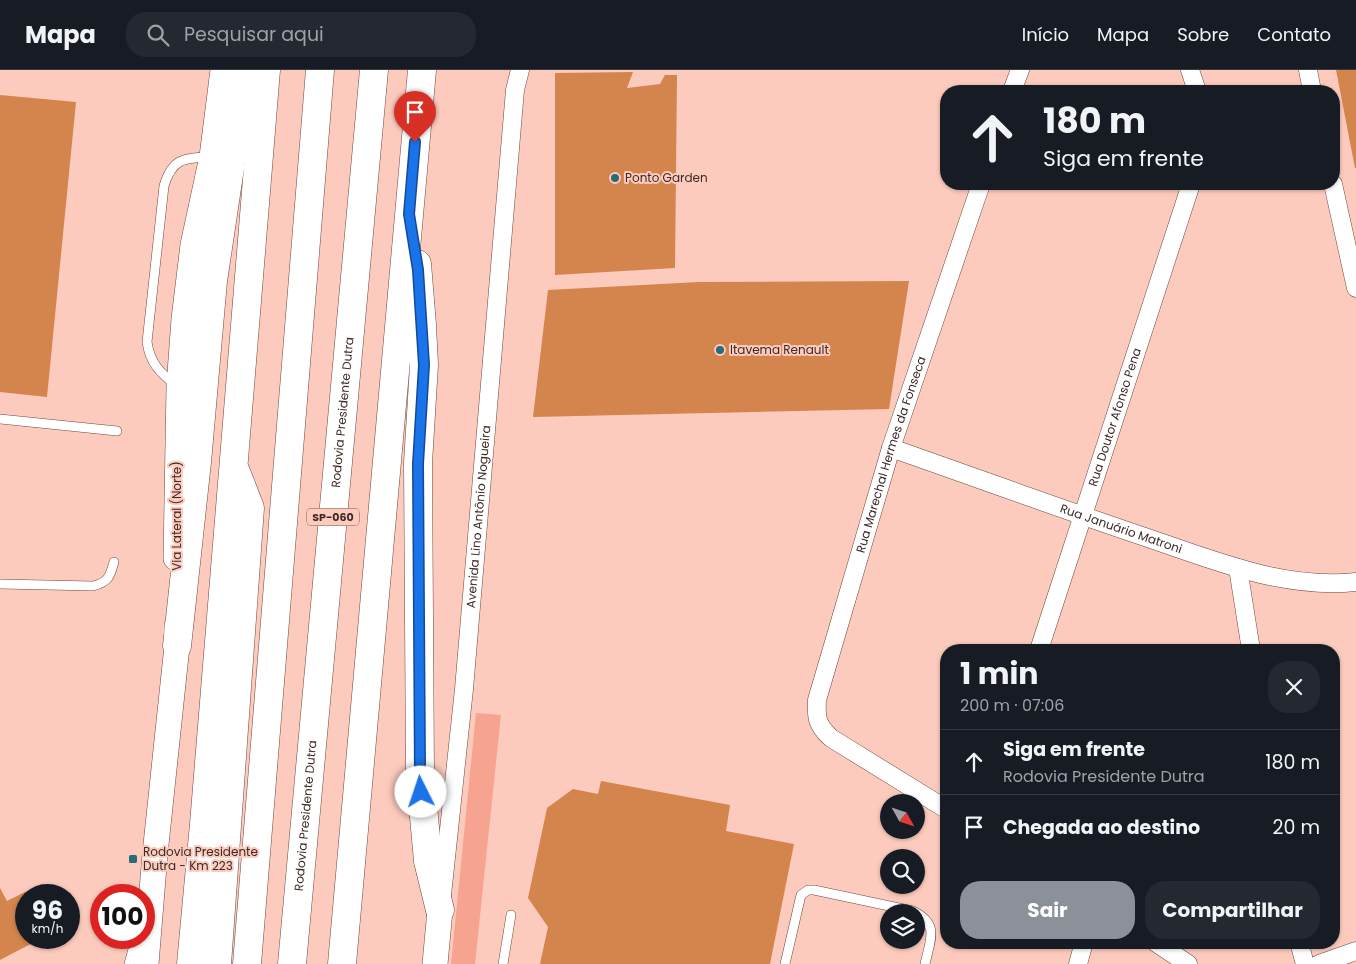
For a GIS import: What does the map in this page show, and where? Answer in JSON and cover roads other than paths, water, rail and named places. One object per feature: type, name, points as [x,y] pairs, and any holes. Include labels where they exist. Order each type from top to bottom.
[{"type":"highway","points":[[177,646],[213,281],[231,161],[249,70]]},
{"type":"highway","points":[[191,964],[266,70]]},
{"type":"highway","points":[[247,964],[320,70]]},
{"type":"highway","name":"Rodovia Presidente Dutra","points":[[292,964],[374,70]]},
{"type":"highway","points":[[342,964],[422,70]]},
{"type":"highway","points":[[409,214],[418,270],[424,365],[418,464],[420,773],[428,861],[440,910]]},
{"type":"highway","points":[[217,964],[250,508],[234,466]]},
{"type":"main road","name":"Via Lateral (Norte)","points":[[146,964],[155,854],[177,646],[176,517],[179,387],[184,320],[192,245],[212,158],[223,70]]},
{"type":"main road","name":"Avenida Lino Antônio Nogueira","points":[[435,964],[440,910]]},
{"type":"street","name":"Avenida Lino Antônio Nogueira","points":[[440,910],[464,688],[515,90],[520,70]]},
{"type":"street","points":[[1014,85],[1020,70]]},
{"type":"street","points":[[1190,70],[1195,85]]},
{"type":"street","points":[[1308,70],[1311,85]]},
{"type":"street","name":"Rua Marechal Hermes da Fonseca","points":[[940,805],[845,747],[822,730],[816,714],[817,700],[891,448],[979,190]]},
{"type":"street","name":"Rua Doutor Afonso Pena","points":[[1041,644],[1190,190]]},
{"type":"street","points":[[1334,190],[1356,288]]},
{"type":"street","name":"Rua Januário Matroni","points":[[891,448],[1083,516],[1238,568],[1285,580],[1338,584],[1356,582]]},
{"type":"street","points":[[1238,568],[1250,644]]},
{"type":"street","points":[[1078,964],[1082,949]]},
{"type":"street","points":[[1166,949],[1188,964]]},
{"type":"street","points":[[1301,949],[1305,964]]},
{"type":"street","points":[[1319,964],[1356,951]]},
{"type":"lane","points":[[179,387],[164,376],[154,365],[147,342],[164,186],[172,168],[181,160],[187,158],[212,158]]},
{"type":"lane","points":[[0,419],[117,431]]},
{"type":"lane","points":[[0,584],[93,586],[103,584],[109,576],[114,562]]},
{"type":"lane","points":[[149,884],[155,854]]},
{"type":"lane","points":[[786,964],[801,895],[808,890],[814,890],[913,911],[924,916],[932,928],[925,964]]},
{"type":"lane","points":[[503,964],[511,915]]},
{"type":"lane","points":[[128,964],[133,949]]},
{"type":"place","name":"Ponto Garden","points":[[615,178]]},
{"type":"place","name":"Itavema Renault","points":[[720,350]]},
{"type":"place","name":"Rodovia Presidente Dutra - Km 223","points":[[133,859]]}]
